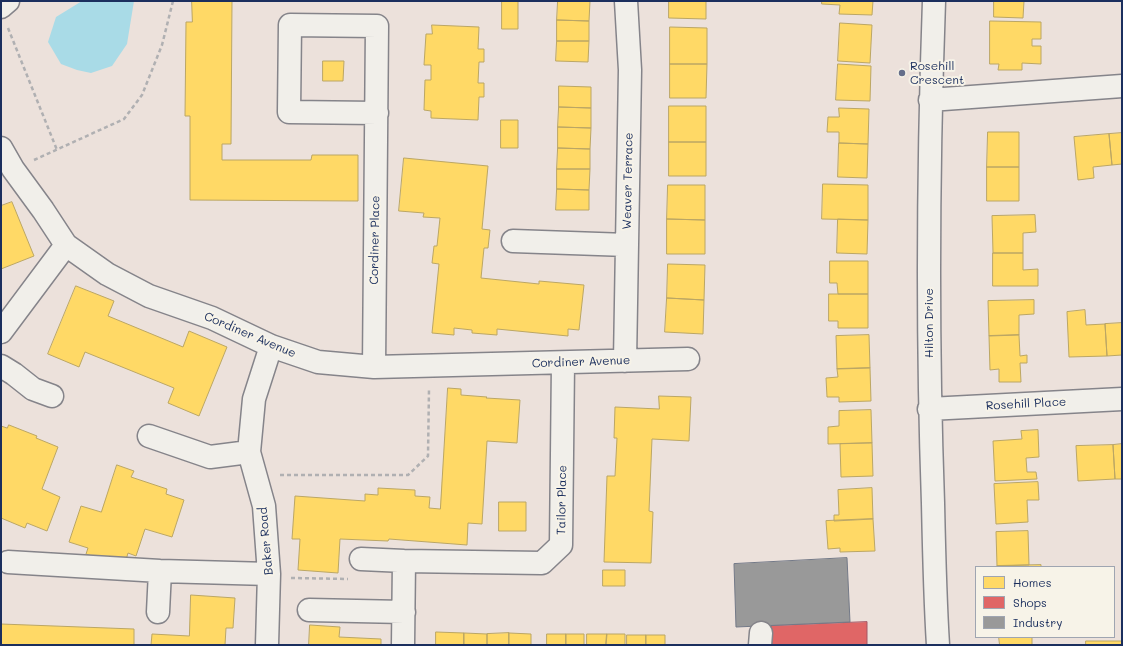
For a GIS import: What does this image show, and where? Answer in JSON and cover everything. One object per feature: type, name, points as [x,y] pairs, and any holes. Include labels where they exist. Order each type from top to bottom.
[{"type":"street","points":[[4,16],[8,1]]},
{"type":"street","name":"Weaver Terrace","points":[[625,360],[630,70],[626,1]]},
{"type":"street","name":"Hilton Drive","points":[[934,1],[930,100],[928,228],[929,409],[938,645]]},
{"type":"street","name":"Cordiner Place","points":[[374,367],[377,113],[377,26],[290,24],[289,112],[377,113]]},
{"type":"street","points":[[930,100],[1122,86]]},
{"type":"street","name":"Cordiner Avenue","points":[[1,148],[7,172],[43,210],[66,245],[107,274],[149,296],[212,318],[271,346],[318,362],[374,367],[688,359]]},
{"type":"street","points":[[513,241],[627,245]]},
{"type":"street","points":[[1,332],[66,245]]},
{"type":"street","name":"Baker Road","points":[[267,645],[269,576],[264,506],[248,452],[254,399],[271,346]]},
{"type":"street","name":"Tailor Place","points":[[371,560],[542,563],[561,545],[563,363]]},
{"type":"street","points":[[1,366],[34,390],[52,396]]},
{"type":"street","name":"Rosehill Place","points":[[929,409],[1122,399]]},
{"type":"street","points":[[150,436],[210,457],[248,452]]},
{"type":"street","points":[[403,645],[404,561]]},
{"type":"street","points":[[8,562],[269,576]]},
{"type":"street","points":[[158,612],[160,571]]},
{"type":"street","points":[[309,610],[404,612]]},
{"type":"path","points":[[7,172],[124,119],[142,95],[162,45],[173,1]]},
{"type":"path","points":[[4,16],[57,150]]},
{"type":"path","points":[[255,475],[408,475],[428,456],[429,366]]},
{"type":"path","points":[[269,576],[355,579],[371,560]]},
{"type":"water","points":[[82,1],[134,1],[127,44],[112,66],[91,73],[61,64],[48,42],[56,17]]},
{"type":"building: Homes","points":[[192,1],[232,1],[231,144],[222,144],[222,160],[311,160],[312,155],[358,155],[358,201],[190,200],[190,116],[185,116],[186,22],[192,22]]},
{"type":"building: Homes","points":[[502,1],[518,1],[518,29],[502,29]]},
{"type":"building: Homes","points":[[558,1],[590,1],[589,21],[557,20]]},
{"type":"building: Homes","points":[[669,1],[706,1],[706,19],[669,18]]},
{"type":"building: Homes","points":[[822,1],[873,1],[872,15],[839,14],[840,5],[822,4]]},
{"type":"building: Homes","points":[[994,1],[1024,1],[1023,18],[994,17]]},
{"type":"building: Homes","points":[[557,20],[589,21],[589,41],[557,41]]},
{"type":"building: Homes","points":[[990,21],[1041,22],[1041,39],[1032,39],[1032,46],[1041,46],[1041,64],[1022,63],[1022,70],[998,70],[999,64],[990,64]]},
{"type":"building: Homes","points":[[840,23],[872,25],[870,63],[838,61]]},
{"type":"building: Homes","points":[[432,25],[479,27],[478,49],[484,49],[484,62],[479,62],[478,83],[484,83],[484,97],[479,97],[478,120],[431,118],[431,111],[424,110],[425,80],[431,80],[431,65],[424,65],[426,34],[432,34]]},
{"type":"building: Homes","points":[[670,27],[707,28],[707,64],[670,64]]},
{"type":"building: Homes","points":[[557,41],[589,41],[588,62],[556,61]]},
{"type":"building: Homes","points":[[323,61],[344,61],[343,81],[323,81]]},
{"type":"building: Homes","points":[[670,64],[707,64],[706,98],[670,98]]},
{"type":"building: Homes","points":[[838,64],[871,66],[870,101],[836,100]]},
{"type":"building: Homes","points":[[559,86],[591,87],[591,108],[559,107]]},
{"type":"building: Homes","points":[[669,106],[706,106],[706,142],[669,142]]},
{"type":"building: Homes","points":[[559,107],[591,108],[591,128],[558,127]]},
{"type":"building: Homes","points":[[839,108],[869,109],[868,144],[839,143],[839,132],[827,132],[828,117],[839,117]]},
{"type":"building: Homes","points":[[501,120],[518,120],[518,148],[501,148]]},
{"type":"building: Homes","points":[[558,127],[591,128],[590,149],[558,148]]},
{"type":"building: Homes","points":[[988,132],[1019,132],[1019,167],[987,167]]},
{"type":"building: Homes","points":[[1122,133],[1122,164],[1112,165],[1109,134]]},
{"type":"building: Homes","points":[[1109,134],[1112,165],[1093,167],[1094,178],[1078,180],[1074,137]]},
{"type":"building: Homes","points":[[669,142],[706,142],[706,176],[669,176]]},
{"type":"building: Homes","points":[[839,143],[868,144],[867,178],[838,177]]},
{"type":"building: Homes","points":[[558,148],[590,149],[590,169],[557,169]]},
{"type":"building: Homes","points":[[404,158],[488,166],[482,229],[490,230],[488,248],[484,248],[481,278],[539,284],[539,281],[584,285],[579,330],[568,329],[568,336],[497,329],[497,335],[472,333],[472,330],[454,328],[454,335],[432,333],[439,264],[432,263],[434,246],[437,246],[440,218],[423,217],[424,213],[399,211]]},
{"type":"building: Homes","points":[[987,167],[1019,167],[1019,201],[987,201]]},
{"type":"building: Homes","points":[[557,169],[590,169],[589,190],[557,189]]},
{"type":"building: Homes","points":[[823,184],[868,185],[868,220],[822,219]]},
{"type":"building: Homes","points":[[668,185],[705,185],[705,220],[667,219]]},
{"type":"building: Homes","points":[[557,189],[589,190],[589,210],[556,210]]},
{"type":"building: Homes","points":[[12,202],[34,256],[1,269],[1,206]]},
{"type":"building: Homes","points":[[1035,215],[1036,232],[1023,233],[1023,253],[993,253],[992,216]]},
{"type":"building: Homes","points":[[667,219],[705,220],[705,254],[667,254]]},
{"type":"building: Homes","points":[[838,219],[868,220],[867,254],[837,253]]},
{"type":"building: Homes","points":[[993,253],[1023,253],[1023,270],[1038,269],[1038,286],[993,286]]},
{"type":"building: Homes","points":[[830,261],[868,261],[868,294],[838,294],[837,283],[830,283]]},
{"type":"building: Homes","points":[[668,264],[705,265],[704,300],[667,298]]},
{"type":"building: Homes","points":[[76,286],[114,301],[108,316],[183,347],[189,331],[227,347],[199,416],[168,403],[174,388],[85,352],[79,367],[48,354]]},
{"type":"building: Homes","points":[[829,294],[868,294],[868,328],[838,328],[838,321],[829,321]]},
{"type":"building: Homes","points":[[667,298],[704,300],[703,334],[665,332]]},
{"type":"building: Homes","points":[[1034,300],[1034,314],[1019,315],[1019,335],[989,336],[988,301]]},
{"type":"building: Homes","points":[[1085,310],[1086,325],[1105,324],[1107,356],[1069,357],[1067,312]]},
{"type":"building: Homes","points":[[1122,323],[1122,355],[1107,356],[1105,324]]},
{"type":"building: Homes","points":[[869,335],[870,368],[837,369],[836,336]]},
{"type":"building: Homes","points":[[1019,335],[1020,356],[1027,355],[1027,363],[1020,363],[1021,382],[999,382],[999,369],[990,370],[989,336]]},
{"type":"building: Homes","points":[[870,368],[871,401],[839,402],[839,397],[827,397],[826,378],[838,377],[837,369]]},
{"type":"building: Homes","points":[[448,388],[461,389],[461,395],[520,400],[517,443],[487,441],[482,524],[468,523],[467,545],[389,539],[388,541],[340,539],[338,573],[298,570],[300,539],[292,539],[295,496],[365,501],[365,494],[378,495],[378,488],[415,490],[415,496],[430,497],[429,508],[440,509]]},
{"type":"building: Homes","points":[[659,396],[691,397],[689,441],[652,439],[649,511],[653,512],[651,563],[604,562],[607,476],[615,476],[617,438],[614,438],[615,407],[659,409]]},
{"type":"building: Homes","points":[[871,410],[872,443],[828,444],[828,427],[839,426],[839,411]]},
{"type":"building: Homes","points":[[9,425],[37,436],[36,438],[58,447],[42,489],[60,497],[47,531],[27,523],[25,528],[1,518],[1,426],[7,428]]},
{"type":"building: Homes","points":[[1038,430],[1039,457],[1026,458],[1027,472],[1036,472],[1037,479],[995,481],[993,441],[1022,439],[1021,431]]},
{"type":"building: Homes","points":[[872,443],[873,476],[841,477],[840,444]]},
{"type":"building: Homes","points":[[1122,444],[1122,479],[1115,479],[1113,445]]},
{"type":"building: Homes","points":[[1113,445],[1115,479],[1078,481],[1076,446]]},
{"type":"building: Homes","points":[[117,465],[134,471],[131,477],[167,489],[166,494],[184,500],[172,537],[145,529],[136,556],[128,553],[124,567],[86,554],[88,548],[69,542],[81,506],[101,512]]},
{"type":"building: Homes","points":[[1038,482],[1039,500],[1027,500],[1028,522],[996,524],[994,484]]},
{"type":"building: Homes","points":[[872,488],[873,519],[834,521],[834,515],[839,515],[838,490]]},
{"type":"building: Homes","points":[[499,502],[526,502],[526,531],[499,531]]},
{"type":"building: Homes","points":[[873,519],[875,551],[840,552],[840,548],[828,549],[826,521]]},
{"type":"building: Homes","points":[[1028,531],[1029,565],[997,566],[996,532]]},
{"type":"building: Homes","points":[[1041,565],[1041,566],[997,566]]},
{"type":"building: Homes","points":[[603,570],[625,570],[625,586],[603,586]]},
{"type":"building: Homes","points":[[191,595],[235,598],[233,628],[226,628],[225,645],[151,645],[152,634],[189,636]]},
{"type":"building: Homes","points":[[1,624],[134,629],[134,645],[1,645]]},
{"type":"building: Homes","points":[[310,625],[340,627],[339,637],[381,639],[381,645],[309,645]]},
{"type":"building: Homes","points":[[436,632],[464,633],[464,645],[436,645]]},
{"type":"building: Homes","points":[[464,633],[487,634],[487,645],[464,645]]},
{"type":"building: Homes","points":[[509,633],[531,634],[531,645],[509,645]]},
{"type":"building: Homes","points":[[509,633],[509,645],[487,645],[487,634]]},
{"type":"building: Homes","points":[[547,634],[566,634],[566,645],[547,645]]},
{"type":"building: Homes","points":[[566,634],[584,634],[584,645],[566,645]]},
{"type":"building: Homes","points":[[587,634],[607,634],[606,645],[587,645]]},
{"type":"building: Homes","points":[[607,634],[625,634],[625,645],[606,645]]},
{"type":"building: Homes","points":[[627,635],[646,635],[646,645],[627,645]]},
{"type":"building: Homes","points":[[646,635],[665,635],[665,645],[646,645]]},
{"type":"building: Homes","points":[[999,638],[1032,638],[1032,645],[1000,645]]},
{"type":"building: Homes","points":[[1086,641],[1122,641],[1122,645],[1086,645]]},
{"type":"building: Shops","points":[[867,622],[867,645],[772,645],[771,626]]},
{"type":"building: Industry","points":[[847,558],[850,622],[736,627],[734,564]]},
{"type":"place","name":"Rosehill Crescent","points":[[902,73]]}]
